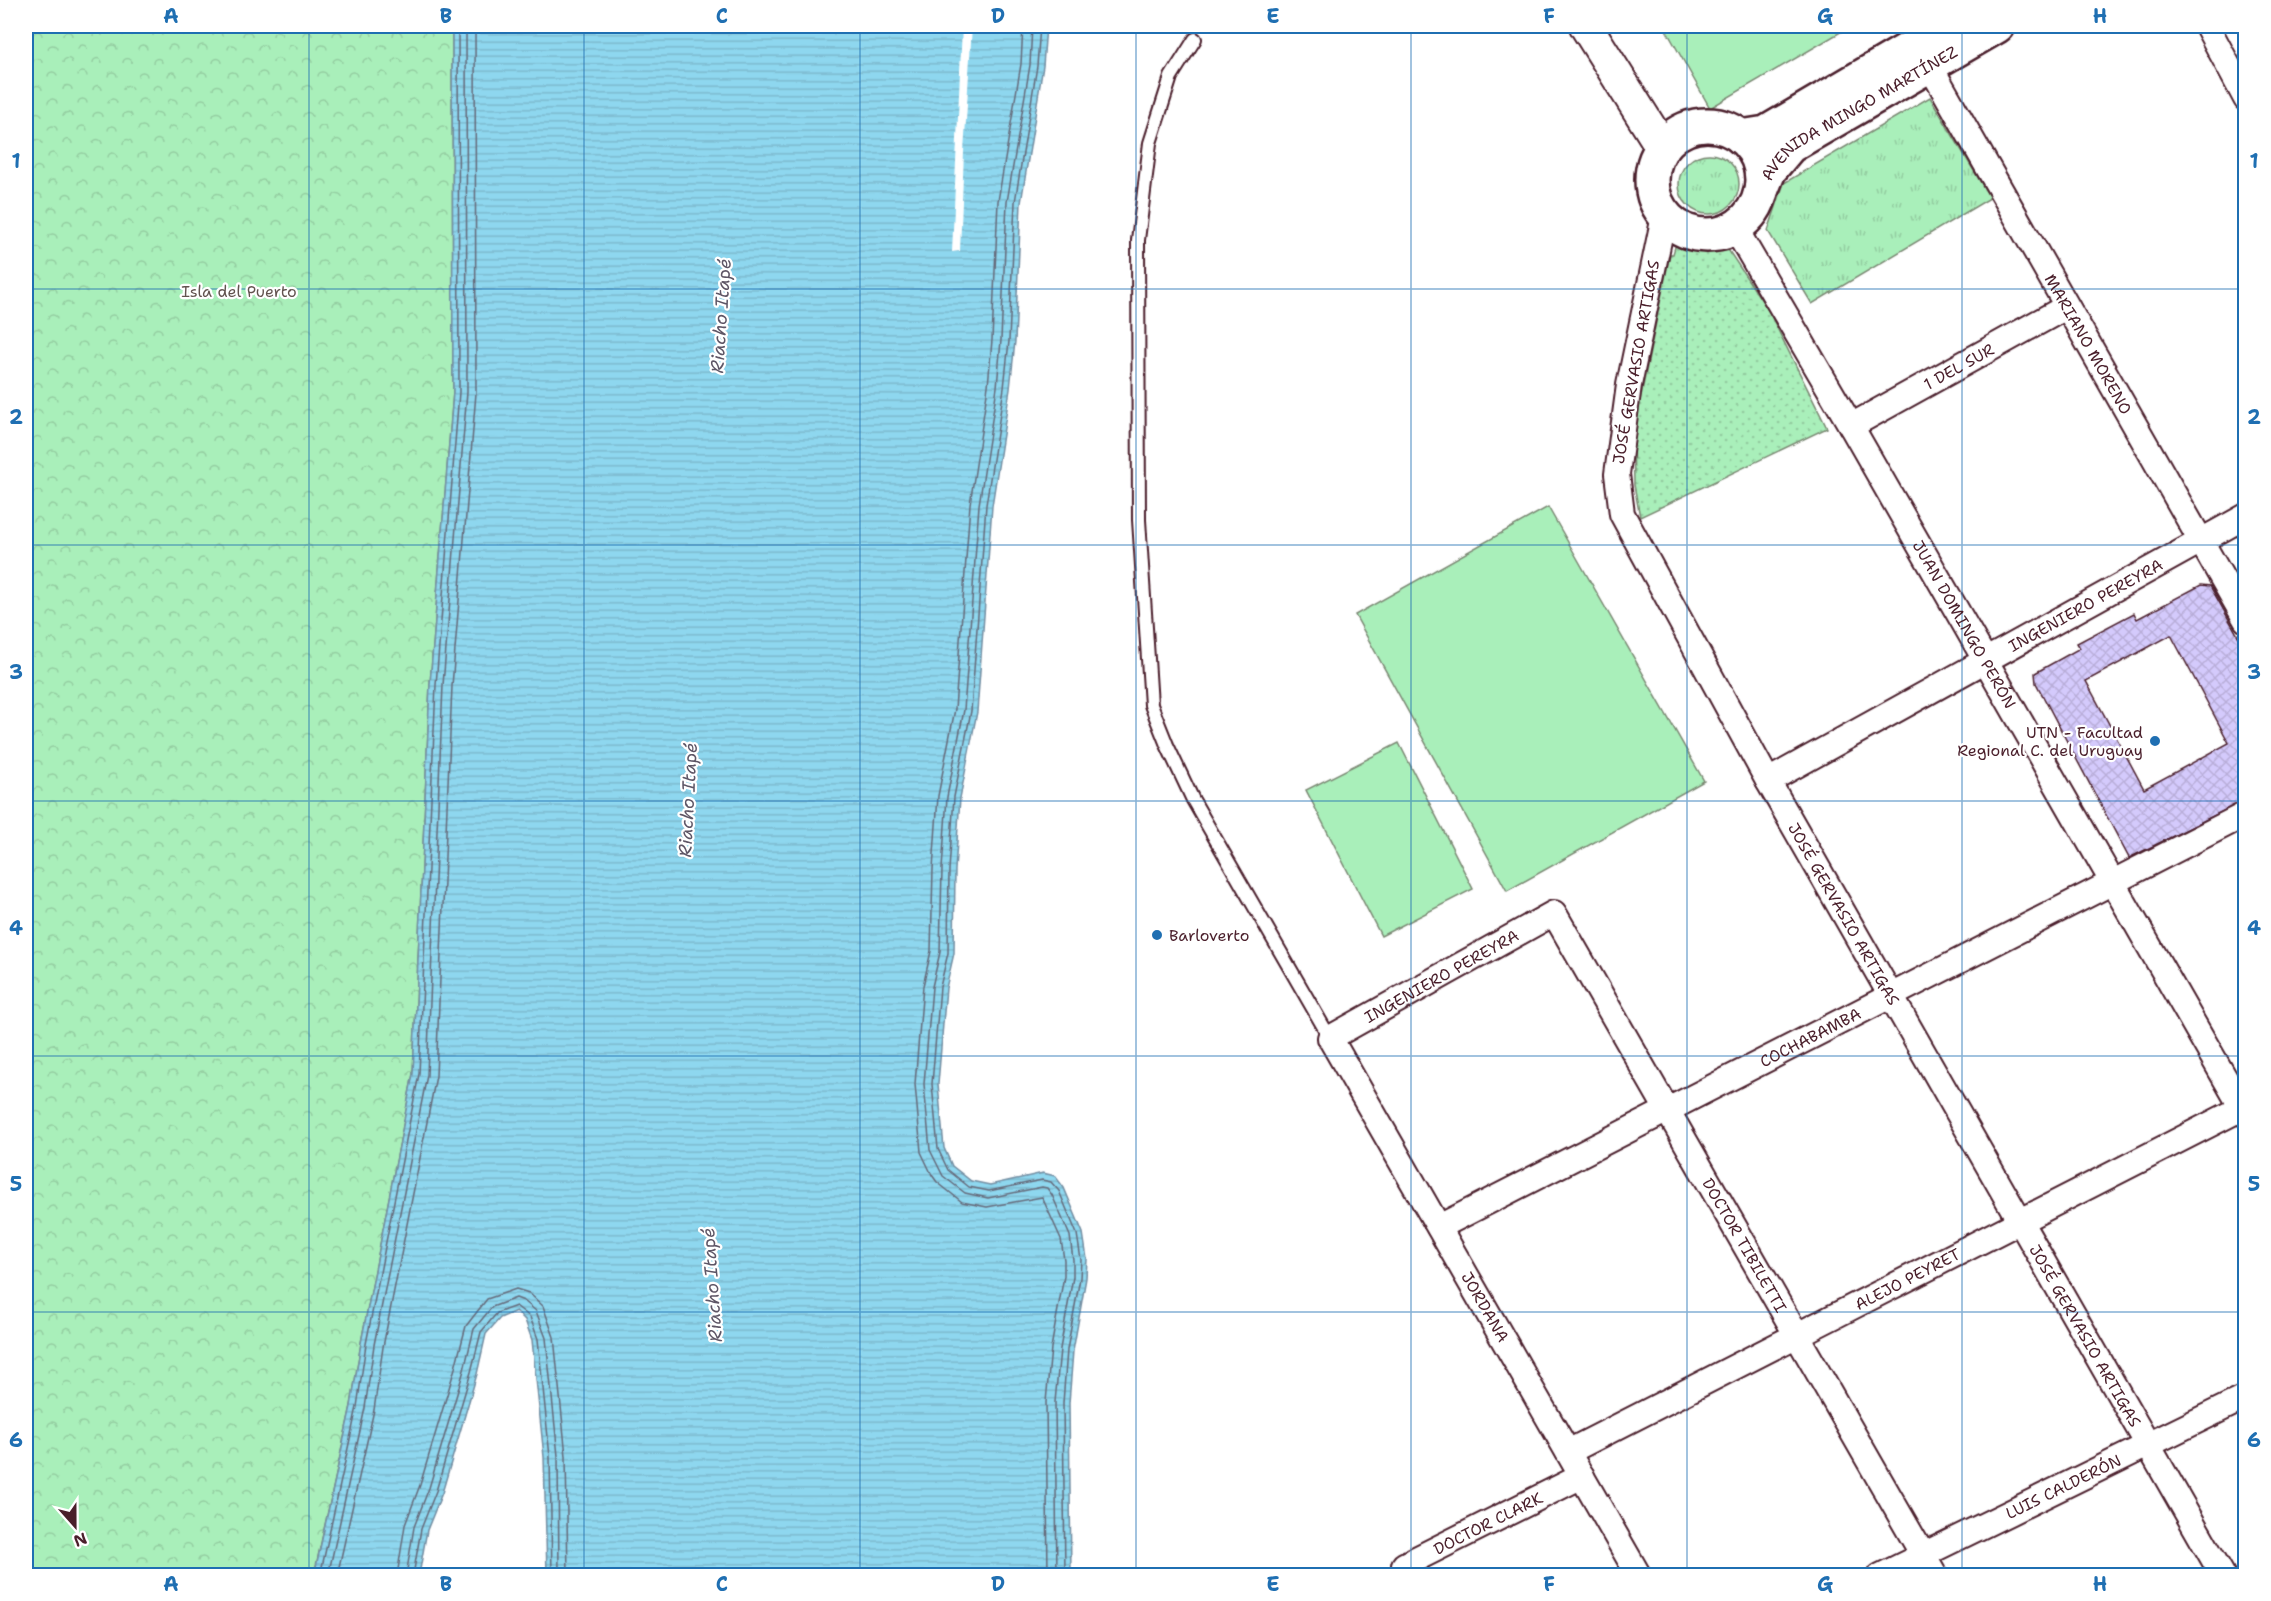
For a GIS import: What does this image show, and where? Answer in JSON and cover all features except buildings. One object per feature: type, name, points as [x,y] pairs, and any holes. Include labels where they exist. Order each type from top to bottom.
[{"type":"main road","name":"AVENIDA MINGO MARTÍNEZ","points":[[1742,137],[1766,133],[1948,26]]},
{"type":"main road","name":"AVENIDA MINGO MARTÍNEZ","points":[[1761,191],[1769,171],[1790,146],[1997,26]]},
{"type":"main road","points":[[1709,125],[1726,129],[1742,137],[1752,148],[1759,161],[1762,176],[1761,191],[1756,205],[1747,218],[1735,228],[1720,234],[1689,233],[1675,226],[1664,216],[1654,199],[1651,182],[1654,164],[1669,141],[1692,127],[1709,125]]},
{"type":"street","points":[[1586,26],[1669,141]]},
{"type":"street","points":[[1608,26],[1669,141]]},
{"type":"street","points":[[2207,26],[2246,99]]},
{"type":"street","name":"MARIANO MORENO","points":[[1930,66],[2246,620]]},
{"type":"street","name":"JOSÉ GERVASIO ARTIGAS","points":[[1664,216],[1629,385],[1617,474],[1622,514],[1768,781],[2223,1575]]},
{"type":"street","name":"JUAN DOMINGO PERÓN","points":[[1735,228],[2244,1110]]},
{"type":"street","name":"1 DEL SUR","points":[[1851,426],[2066,307]]},
{"type":"street","name":"INGENIERO PEREYRA","points":[[1768,781],[2246,516]]},
{"type":"street","name":"COCHABAMBA","points":[[1439,1227],[2246,814]]},
{"type":"street","name":"INGENIERO PEREYRA","points":[[1330,1038],[1554,913]]},
{"type":"street","name":"DOCTOR TIBILETTI","points":[[1554,913],[1935,1575]]},
{"type":"street","name":"JORDANA","points":[[1330,1038],[1639,1575]]},
{"type":"street","name":"ALEJO PEYRET","points":[[1568,1452],[2020,1221],[2244,1110]]},
{"type":"street","name":"LUIS CALDERÓN","points":[[1880,1575],[2246,1397]]},
{"type":"street","name":"DOCTOR CLARK","points":[[1398,1572],[1582,1476]]},
{"type":"lane","points":[[1195,39],[1171,77],[1150,143],[1138,240],[1139,520],[1151,705],[1193,800],[1330,1038]]},
{"type":"green space","name":"Isla del Puerto","points":[[26,26],[452,26],[453,392],[430,684],[413,1074],[351,1406],[314,1575],[26,1576]]},
{"type":"green space","points":[[1664,26],[1851,26],[1710,108]]},
{"type":"green space","points":[[1930,97],[1990,198],[1812,304],[1768,231],[1784,183]]},
{"type":"green space","points":[[1703,154],[1715,154],[1726,159],[1734,167],[1739,184],[1737,196],[1726,209],[1715,214],[1703,214],[1692,209],[1684,201],[1679,190],[1679,178],[1684,167],[1692,159]]},
{"type":"green space","points":[[1677,240],[1703,250],[1727,248],[1768,310],[1827,428],[1640,517],[1634,485],[1633,435],[1670,254],[1673,254]]},
{"type":"green space","points":[[1548,507],[1704,781],[1507,891],[1355,615]]},
{"type":"green space","points":[[1399,743],[1473,889],[1381,936],[1306,790]]},
{"type":"water","name":"Riacho Itapé","points":[[452,26],[1046,26],[1043,66],[1021,203],[1015,341],[992,506],[977,712],[960,798],[955,870],[954,953],[946,988],[938,1084],[944,1148],[952,1166],[971,1181],[990,1185],[1043,1173],[1055,1176],[1064,1188],[1083,1233],[1087,1259],[1086,1278],[1073,1351],[1069,1403],[1071,1575],[547,1575],[544,1457],[532,1340],[525,1320],[516,1311],[500,1318],[486,1334],[477,1374],[442,1493],[427,1530],[419,1575],[314,1576],[351,1406],[413,1074],[430,684],[453,392]]},
{"type":"pier","points":[[962,26],[972,26],[960,251],[952,252]]},
{"type":"place","name":"UTN - Facultad Regional C. del Uruguay","points":[[2155,741]]},
{"type":"place","name":"Barloverto","points":[[1157,935]]}]
